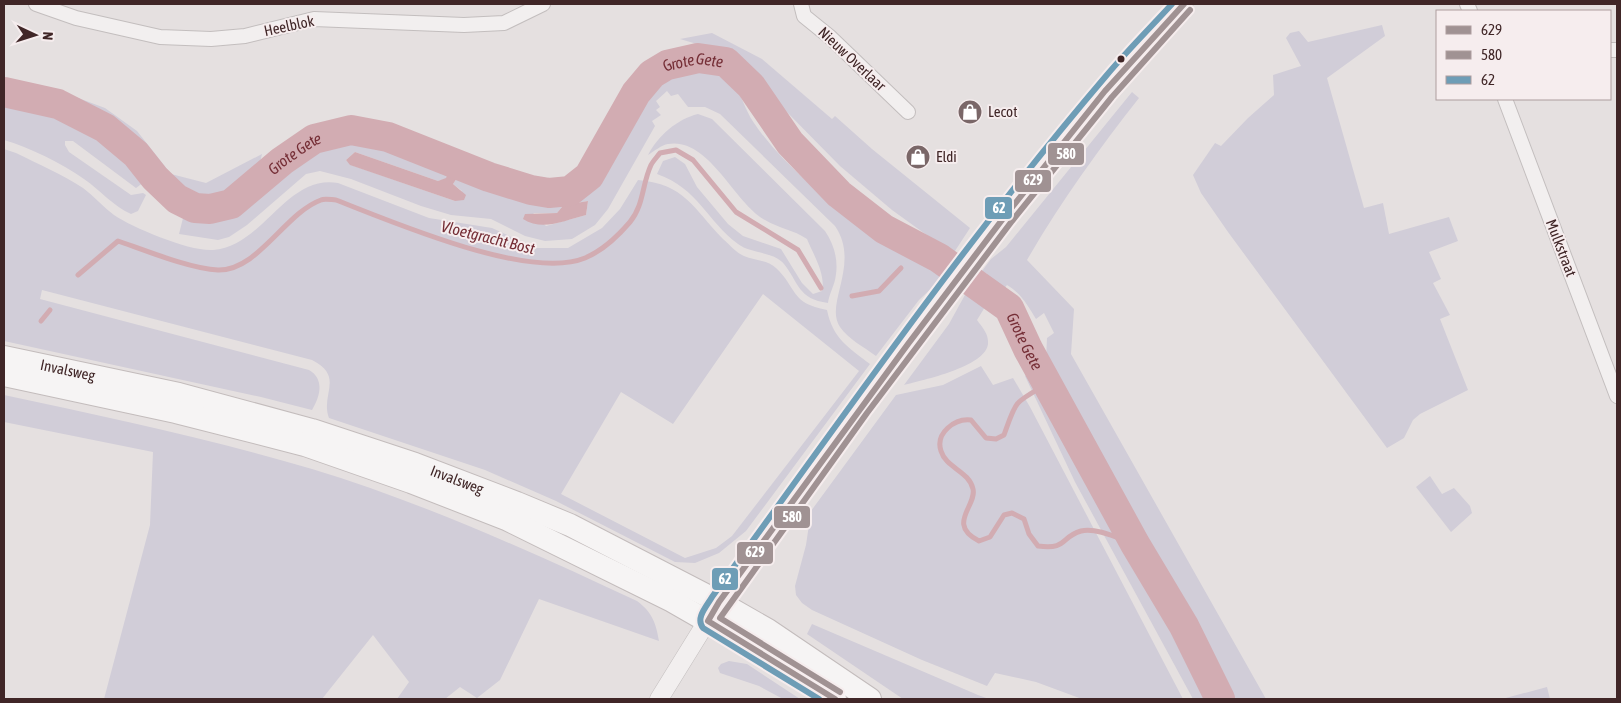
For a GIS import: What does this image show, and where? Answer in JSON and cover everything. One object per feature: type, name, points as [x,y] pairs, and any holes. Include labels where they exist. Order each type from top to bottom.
[{"type":"main road","name":"Invalsweg","points":[[4,357],[179,394],[312,430],[415,464],[570,525],[713,611],[835,699]]},
{"type":"main road","name":"Invalsweg","points":[[4,375],[176,412],[286,441],[411,482],[506,519],[713,611],[768,630],[870,699]]},
{"type":"street","name":"Heelblok","points":[[36,4],[76,18],[160,37],[211,39],[245,36],[314,19],[464,25],[504,23],[543,4]]},
{"type":"street","name":"Nieuw Overlaar","points":[[801,4],[804,16],[830,37],[908,112]]},
{"type":"street","points":[[659,699],[713,611],[969,265],[1106,91],[1184,4]]},
{"type":"street","name":"Mulkstraat","points":[[1505,100],[1617,396]]},
{"type":"shaded area","points":[[1382,25],[1385,36],[1327,78],[1364,208],[1383,203],[1389,234],[1449,217],[1458,241],[1429,252],[1441,279],[1433,283],[1450,315],[1440,319],[1468,390],[1420,414],[1413,420],[1404,438],[1387,448],[1228,232],[1201,193],[1193,175],[1215,143],[1221,146],[1274,95],[1273,75],[1301,66],[1286,38],[1290,33],[1299,31],[1308,42]]},
{"type":"shaded area","points":[[712,33],[762,59],[832,119],[835,116],[872,149],[970,228],[953,254],[892,210],[840,166],[776,101],[739,59],[724,52],[680,39]]},
{"type":"shaded area","points":[[698,65],[715,70],[729,80],[737,90],[754,123],[765,138],[789,165],[858,226],[861,221],[907,255],[932,260],[942,268],[942,276],[936,284],[919,300],[876,356],[847,335],[840,327],[836,318],[836,307],[844,269],[844,255],[842,240],[835,226],[720,114],[705,107],[688,107],[678,94],[671,96],[667,91],[656,101],[660,107],[656,110],[661,115],[652,121],[655,126],[608,209],[595,225],[572,239],[545,241],[525,236],[491,219],[451,215],[421,206],[351,179],[320,171],[306,174],[247,225],[229,237],[218,240],[179,234],[184,214],[213,216],[227,212],[313,151],[337,141],[349,139],[360,139],[384,144],[444,165],[449,171],[446,179],[438,181],[355,152],[346,160],[351,165],[455,201],[462,191],[453,184],[457,178],[469,179],[514,195],[561,201],[562,207],[557,213],[533,213],[546,226],[586,215],[588,201],[576,203],[574,199],[576,195],[587,190],[596,182],[603,173],[634,109],[649,91],[667,77]]},
{"type":"shaded area","points":[[46,86],[105,108],[137,131],[171,174],[206,183],[262,154],[256,173],[245,187],[233,195],[216,201],[199,199],[183,191],[169,180],[112,120],[94,109]]},
{"type":"shaded area","points":[[1132,92],[1139,98],[1080,177],[1027,260],[1074,309],[1071,354],[1266,699],[1232,699],[1088,430],[1047,364],[1047,338],[1054,333],[1044,313],[1036,319],[1024,300],[1016,292],[1007,285],[1002,291],[984,278],[987,274],[982,271],[991,259],[1006,247]]},
{"type":"shaded area","points":[[4,101],[37,107],[56,113],[85,127],[114,147],[127,158],[144,182],[136,188],[73,141],[65,141],[69,152],[131,195],[143,193],[146,195],[138,211],[131,214],[124,211],[66,167],[4,140]]},
{"type":"shaded area","points":[[698,114],[712,119],[825,231],[834,248],[837,267],[828,303],[818,301],[805,294],[784,264],[779,260],[749,250],[738,244],[727,235],[693,196],[671,180],[657,174],[663,161],[675,157],[685,164],[697,187],[728,224],[743,236],[781,249],[802,283],[813,294],[822,291],[821,271],[807,239],[797,233],[770,223],[754,212],[709,160],[683,145],[668,144],[648,155],[657,141],[669,129],[690,116]]},
{"type":"shaded area","points":[[4,149],[16,153],[75,183],[114,215],[134,226],[162,238],[203,250],[231,246],[247,237],[289,199],[304,189],[320,183],[338,183],[429,218],[492,228],[535,248],[568,248],[602,228],[620,209],[638,180],[654,182],[678,192],[687,199],[738,253],[748,258],[765,262],[776,268],[800,299],[815,307],[827,310],[833,328],[842,342],[870,364],[746,531],[719,553],[695,563],[675,562],[556,501],[485,470],[329,418],[327,401],[330,379],[322,366],[312,360],[42,290],[40,299],[309,370],[314,374],[319,383],[320,388],[317,400],[312,410],[261,397],[4,341]],"holes":[[[763,294],[859,371],[732,536],[716,548],[685,558],[561,494],[621,392],[673,424]]]},
{"type":"shaded area","points":[[355,152],[438,181],[446,178],[449,171],[457,178],[453,184],[466,195],[464,200],[455,201],[350,165],[346,160]]},
{"type":"shaded area","points":[[576,195],[574,199],[576,203],[588,201],[586,215],[546,225],[538,225],[523,219],[525,214],[557,213],[562,207],[561,201]]},
{"type":"shaded area","points":[[974,292],[988,302],[977,320],[987,337],[988,344],[984,352],[965,366],[938,376],[904,385],[949,324],[966,293],[970,296]]},
{"type":"shaded area","points":[[981,366],[993,385],[1013,378],[1183,699],[1082,699],[1036,682],[995,673],[987,686],[922,660],[812,610],[802,603],[796,595],[795,586],[806,545],[811,511],[896,395],[943,385]]},
{"type":"shaded area","points":[[1033,371],[1107,506],[1118,535],[1210,699],[1193,699],[1075,482],[1025,376]]},
{"type":"shaded area","points":[[4,395],[236,448],[312,469],[395,497],[477,529],[637,601],[652,618],[659,641],[539,599],[500,680],[477,698],[460,687],[445,699],[397,699],[409,682],[373,635],[322,699],[104,699],[150,525],[153,452],[4,422]]},
{"type":"shaded area","points":[[1430,476],[1442,494],[1454,488],[1470,506],[1472,513],[1451,532],[1416,487]]},
{"type":"shaded area","points":[[812,624],[989,699],[903,699],[807,634]]},
{"type":"shaded area","points":[[729,661],[747,664],[800,699],[783,699],[759,686],[720,673],[718,668],[721,664]]},
{"type":"shaded area","points":[[1547,687],[1550,699],[1502,699]]},
{"type":"waterway","name":"Grote Gete","points":[[4,92],[58,104],[105,128],[136,154],[155,178],[177,199],[195,208],[210,209],[231,204],[282,161],[314,139],[351,130],[388,137],[489,177],[531,190],[549,193],[570,191],[589,176],[636,93],[652,74],[667,65],[698,58],[726,62],[751,86],[790,143],[839,194],[884,229],[939,258],[1009,308],[1028,349],[1135,544],[1184,626],[1220,699]]},
{"type":"waterway","name":"Vloetgracht Bost","points":[[78,275],[118,241],[207,269],[232,268],[259,252],[295,217],[308,207],[324,199],[336,200],[425,234],[497,256],[530,262],[561,263],[585,258],[609,243],[630,222],[638,209],[652,164],[660,153],[676,150],[693,160],[736,212],[798,250],[821,288]]},
{"type":"waterway","name":"Vloetgracht Bost","points":[[910,255],[915,245]]},
{"type":"waterway","name":"Vloetgracht Bost","points":[[852,296],[879,291],[901,268]]},
{"type":"waterway","points":[[988,294],[994,285]]},
{"type":"waterway","name":"Vloetgracht Bost","points":[[41,321],[50,310]]},
{"type":"waterway","points":[[1047,384],[1018,403],[1014,408],[1004,435],[996,439],[986,438],[971,420],[965,420],[953,424],[941,438],[941,451],[944,457],[967,478],[973,489],[971,502],[965,515],[965,528],[969,535],[979,541],[990,537],[1004,515],[1012,513],[1024,519],[1029,534],[1038,546],[1059,545],[1070,536],[1087,530],[1108,534],[1135,544]]},
{"type":"transit line","name":"62","points":[[819,699],[703,628],[700,620],[703,612],[904,332],[1003,202],[1106,76],[1172,4]]},
{"type":"transit line","name":"629","points":[[835,699],[708,621],[719,602],[908,344],[1005,216],[1105,91],[1184,4]]},
{"type":"transit line","name":"580","points":[[840,692],[720,618],[867,413],[1012,221],[1112,97],[1190,10]]},
{"type":"place","name":"Lecot","points":[[970,112]]},
{"type":"place","name":"Eldi","points":[[918,157]]}]
